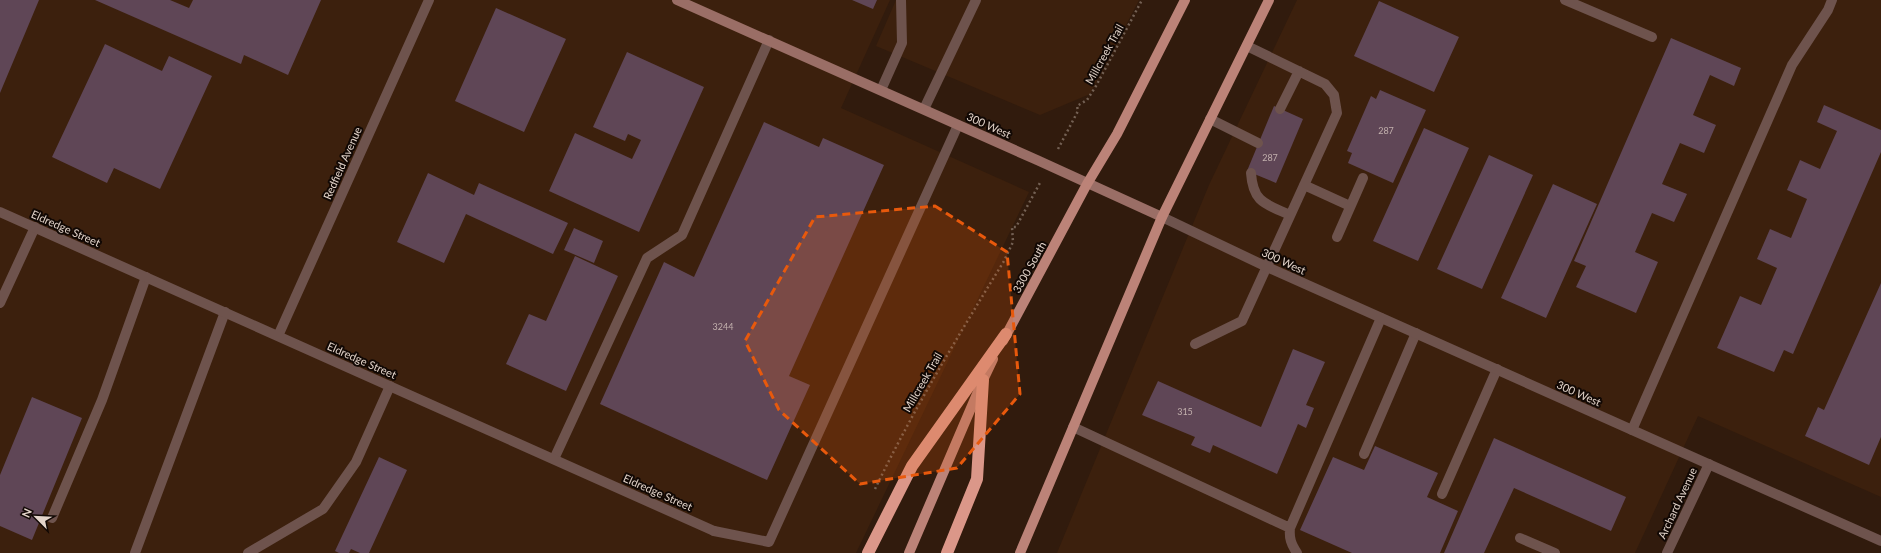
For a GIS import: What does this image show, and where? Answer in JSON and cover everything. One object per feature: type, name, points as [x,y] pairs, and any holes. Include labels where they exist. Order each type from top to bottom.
[{"type":"highway","points":[[868,553],[912,466],[1006,334]]},
{"type":"highway","points":[[947,553],[977,479],[983,380]]},
{"type":"main road","name":"300 West","points":[[677,0],[770,40],[1162,217]]},
{"type":"main road","name":"3300 South","points":[[909,553],[983,380],[1006,334],[1087,184],[1116,134],[1185,0]]},
{"type":"main road","points":[[1020,553],[1162,217],[1269,0]]},
{"type":"street","name":"Redfield Avenue","points":[[278,336],[429,0]]},
{"type":"street","points":[[881,90],[902,43],[901,0]]},
{"type":"street","points":[[924,110],[976,0]]},
{"type":"street","points":[[1565,0],[1652,37]]},
{"type":"street","points":[[1632,430],[1792,65],[1828,10],[1832,0]]},
{"type":"street","points":[[554,459],[647,258],[682,236],[770,40]]},
{"type":"street","points":[[1195,344],[1242,321],[1338,113],[1334,95],[1325,84],[1247,46]]},
{"type":"street","points":[[1280,109],[1299,71]]},
{"type":"street","points":[[1210,120],[1258,143]]},
{"type":"street","name":"Eldredge Street","points":[[0,212],[714,531],[769,542],[958,125]]},
{"type":"street","points":[[1252,173],[1252,188],[1261,202],[1290,216]]},
{"type":"street","points":[[1337,237],[1363,178]]},
{"type":"street","points":[[1304,185],[1350,206]]},
{"type":"street","name":"300 West","points":[[1162,217],[1381,318],[1881,541]]},
{"type":"street","points":[[0,303],[35,227]]},
{"type":"street","points":[[52,518],[102,400],[146,277]]},
{"type":"street","points":[[135,553],[225,312]]},
{"type":"street","points":[[1297,553],[1291,545],[1289,536],[1290,528],[1381,318]]},
{"type":"street","points":[[1364,454],[1416,333]]},
{"type":"street","points":[[1442,494],[1497,369]]},
{"type":"street","points":[[248,553],[323,509],[356,462],[390,386]]},
{"type":"street","points":[[1073,427],[1290,528]]},
{"type":"street","name":"Archard Avenue","points":[[1667,553],[1709,464]]},
{"type":"street","points":[[1520,538],[1555,553]]},
{"type":"path","name":"Millcreek Trail","points":[[1078,111],[1077,106],[1087,100],[1096,86],[1142,0]]},
{"type":"path","name":"Millcreek Trail","points":[[872,496],[902,433],[937,370],[1004,261],[1013,242],[1012,227],[1016,227]]},
{"type":"highlighted area","points":[[935,206],[1007,252],[1020,394],[957,468],[860,484],[779,410],[745,341],[815,217]]},
{"type":"shaded area","points":[[0,0],[890,0],[841,108],[1029,192],[856,553],[0,553]]},
{"type":"shaded area","points":[[896,0],[1139,0],[1090,94],[1040,115],[876,46]]},
{"type":"shaded area","points":[[1297,0],[1881,0],[1881,497],[1698,416],[1635,553],[1057,553],[1209,185]]},
{"type":"building","points":[[0,0],[39,0],[0,93]]},
{"type":"building","points":[[95,0],[170,0],[189,8],[193,0],[321,0],[288,75],[244,55],[241,64]]},
{"type":"building","points":[[852,0],[877,0],[873,9]]},
{"type":"building","points":[[1379,1],[1459,37],[1434,92],[1354,56]]},
{"type":"building","points":[[496,8],[566,39],[524,132],[455,101]]},
{"type":"building","points":[[1671,38],[1741,68],[1734,86],[1710,75],[1693,115],[1716,125],[1704,153],[1680,143],[1662,184],[1687,194],[1674,222],[1652,213],[1635,252],[1658,262],[1636,313],[1576,287],[1586,266],[1574,261]]},
{"type":"building","points":[[105,44],[162,71],[169,56],[212,76],[160,189],[114,168],[107,183],[52,157]]},
{"type":"building","points":[[627,52],[704,87],[639,232],[549,191],[575,133],[632,159],[641,140],[628,134],[625,141],[593,127]]},
{"type":"building","points":[[1380,90],[1426,110],[1393,183],[1348,163],[1352,153],[1347,151],[1371,96],[1376,99]]},
{"type":"building","points":[[1824,105],[1881,130],[1881,152],[1793,354],[1784,350],[1774,372],[1717,348],[1740,296],[1761,305],[1777,268],[1757,259],[1770,229],[1791,238],[1807,199],[1787,190],[1800,160],[1820,169],[1837,131],[1817,122]]},
{"type":"building","points":[[1274,106],[1303,119],[1276,183],[1247,171]]},
{"type":"building","points":[[764,122],[819,147],[823,138],[884,165],[789,376],[810,385],[767,480],[600,404],[664,262],[694,277]]},
{"type":"building","points":[[1424,128],[1469,148],[1418,261],[1373,241]]},
{"type":"building","points":[[1489,155],[1533,175],[1482,289],[1437,269]]},
{"type":"building","points":[[428,173],[474,195],[479,183],[568,223],[553,254],[466,214],[444,263],[397,242]]},
{"type":"building","points":[[1553,184],[1597,204],[1546,318],[1501,298]]},
{"type":"building","points":[[574,228],[603,241],[594,263],[564,250]]},
{"type":"building","points":[[575,256],[618,276],[566,391],[506,364],[529,314],[546,321]]},
{"type":"building","points":[[1881,283],[1881,437],[1869,465],[1805,436],[1818,407],[1824,410]]},
{"type":"building","points":[[1293,349],[1325,362],[1306,405],[1314,408],[1306,428],[1298,424],[1277,474],[1213,445],[1210,453],[1191,445],[1195,437],[1142,415],[1158,381],[1261,427]]},
{"type":"building","points":[[32,397],[82,418],[32,540],[0,526],[0,475]]},
{"type":"building","points":[[1494,438],[1626,497],[1611,531],[1514,488],[1484,553],[1444,553]]},
{"type":"building","points":[[1375,446],[1438,473],[1427,497],[1458,511],[1440,553],[1352,553],[1300,530],[1333,457],[1364,470]]},
{"type":"building","points":[[379,457],[407,470],[369,553],[360,553],[351,549],[349,553],[339,553],[335,551]]}]
